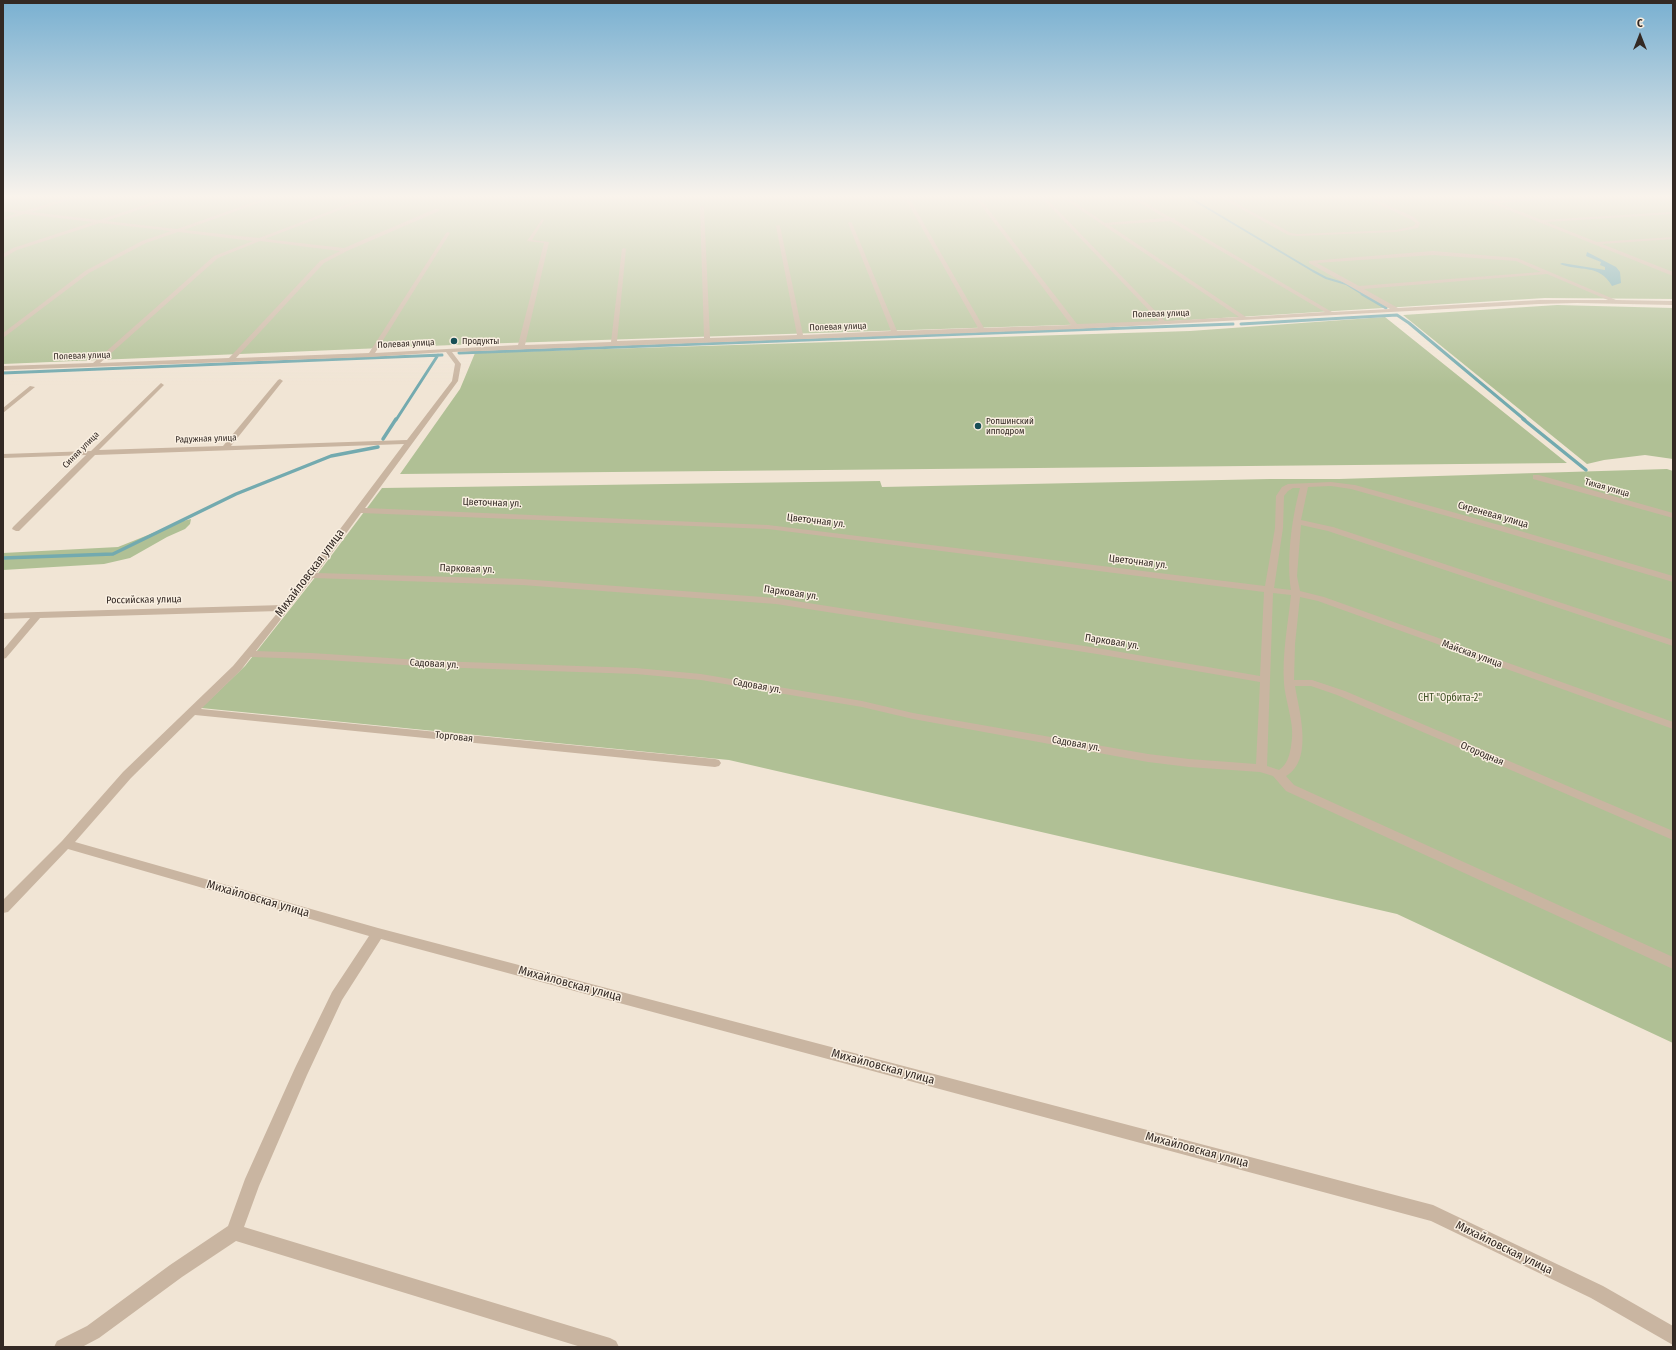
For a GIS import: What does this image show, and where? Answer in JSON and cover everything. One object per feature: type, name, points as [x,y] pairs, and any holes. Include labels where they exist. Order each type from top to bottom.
[{"type":"street","points":[[3,336],[87,272],[112,259]]},
{"type":"street","points":[[95,364],[214,259]]},
{"type":"street","points":[[232,359],[314,270],[322,262],[328,259]]},
{"type":"street","points":[[371,355],[432,259]]},
{"type":"street","points":[[521,347],[543,259]]},
{"type":"street","points":[[614,343],[623,259]]},
{"type":"street","points":[[704,259],[707,341]]},
{"type":"street","points":[[784,259],[800,338]]},
{"type":"street","points":[[865,259],[895,334]]},
{"type":"street","points":[[942,259],[983,331]]},
{"type":"street","points":[[1024,259],[1076,327]]},
{"type":"street","points":[[1103,259],[1164,323]]},
{"type":"street","points":[[1156,259],[1246,319]]},
{"type":"street","points":[[1239,259],[1332,314]]},
{"type":"street","points":[[1352,259],[1311,262],[1397,310]]},
{"type":"street","points":[[1505,259],[1517,260],[1619,302]]},
{"type":"street","points":[[1635,259],[1673,274]]},
{"type":"street","points":[[1655,267],[1673,266]]},
{"type":"street","points":[[1358,288],[1550,273]]},
{"type":"street","name":"Полевая улица","points":[[3,368],[371,355],[614,343],[983,331],[1246,319],[1539,302],[1577,301],[1673,303]]},
{"type":"street","name":"Михайловская улица","points":[[448,351],[458,364],[455,381],[286,608],[237,668],[127,775],[66,844],[378,934],[1432,1213],[1597,1292],[1673,1336]]},
{"type":"street","points":[[225,448],[280,381]]},
{"type":"street","name":"Синяя улица","points":[[16,529],[161,385]]},
{"type":"street","points":[[3,411],[32,387]]},
{"type":"street","name":"Радужная улица","points":[[3,456],[409,442]]},
{"type":"street","name":"Тихая улица","points":[[1536,477],[1673,516]]},
{"type":"street","name":"Сиреневая улица","points":[[1261,768],[1269,589],[1279,528],[1280,496],[1284,489],[1291,486],[1304,487],[1332,484],[1352,487],[1673,579]]},
{"type":"street","points":[[1304,487],[1297,522],[1293,576],[1296,593],[1290,644],[1289,683],[1298,736],[1293,761],[1289,769],[1278,775],[1290,788],[1673,963]]},
{"type":"street","name":"Цветочная ул.","points":[[358,510],[768,527],[1269,589]]},
{"type":"street","points":[[1297,522],[1330,529],[1673,643]]},
{"type":"street","name":"Парковая ул.","points":[[310,575],[522,582],[776,601],[1097,651],[1265,680]]},
{"type":"street","name":"Майская улица","points":[[1269,589],[1321,599],[1673,726]]},
{"type":"street","name":"Российская улица","points":[[3,616],[286,608]]},
{"type":"street","points":[[3,656],[38,614]]},
{"type":"street","name":"Садовая ул.","points":[[248,654],[311,656],[435,664],[636,671],[701,677],[862,704],[914,716],[1148,758],[1189,763],[1261,768],[1278,775]]},
{"type":"street","name":"Огородная","points":[[1289,683],[1312,682],[1341,693],[1673,836]]},
{"type":"street","name":"Торговая","points":[[192,711],[715,763]]},
{"type":"street","points":[[3,908],[66,844]]},
{"type":"street","points":[[63,1347],[93,1332],[176,1270],[234,1232],[251,1185],[300,1073],[337,996],[378,934]]},
{"type":"street","points":[[234,1232],[610,1347]]},
{"type":"green space","points":[[3,259],[1673,259],[1673,299],[1545,298],[1157,322],[477,344],[3,364]]},
{"type":"green space","points":[[1557,305],[1673,308],[1673,459],[1645,455],[1604,460],[1587,464],[1403,315]]},
{"type":"green space","name":"Ропшинский ипподром","points":[[1385,317],[1567,463],[400,474],[460,389],[475,353],[1190,331]]},
{"type":"green space","name":"СНТ \"Орбита-2\"","points":[[1667,469],[1673,471],[1673,1043],[1397,914],[729,760],[201,708],[245,666],[313,580],[382,488],[880,481],[882,487],[1270,479],[1339,479]]},
{"type":"green space","points":[[191,519],[190,524],[185,529],[167,537],[130,558],[104,564],[3,570],[3,553],[118,547]]},
{"type":"water","points":[[1594,259],[1601,259],[1616,267],[1620,272],[1621,283],[1612,286],[1607,279],[1595,271],[1560,264],[1562,263],[1605,270],[1605,267],[1600,265],[1601,262]]},
{"type":"waterway","points":[[1293,259],[1326,278],[1346,284],[1364,295]]},
{"type":"waterway","points":[[1362,294],[1386,308]]},
{"type":"waterway","points":[[1241,324],[1397,315],[1409,323],[1525,420]]},
{"type":"waterway","points":[[459,353],[1233,324]]},
{"type":"waterway","points":[[3,373],[438,355]]},
{"type":"waterway","points":[[396,420],[438,355]]},
{"type":"waterway","points":[[438,355],[442,355]]},
{"type":"waterway","points":[[383,439],[396,419]]},
{"type":"waterway","points":[[1523,419],[1586,470]]},
{"type":"waterway","points":[[3,558],[113,554],[236,494],[331,456],[378,447]]},
{"type":"place","name":"Продукты","points":[[454,341]]},
{"type":"place","name":"Ропшинский ипподром","points":[[978,426]]}]
